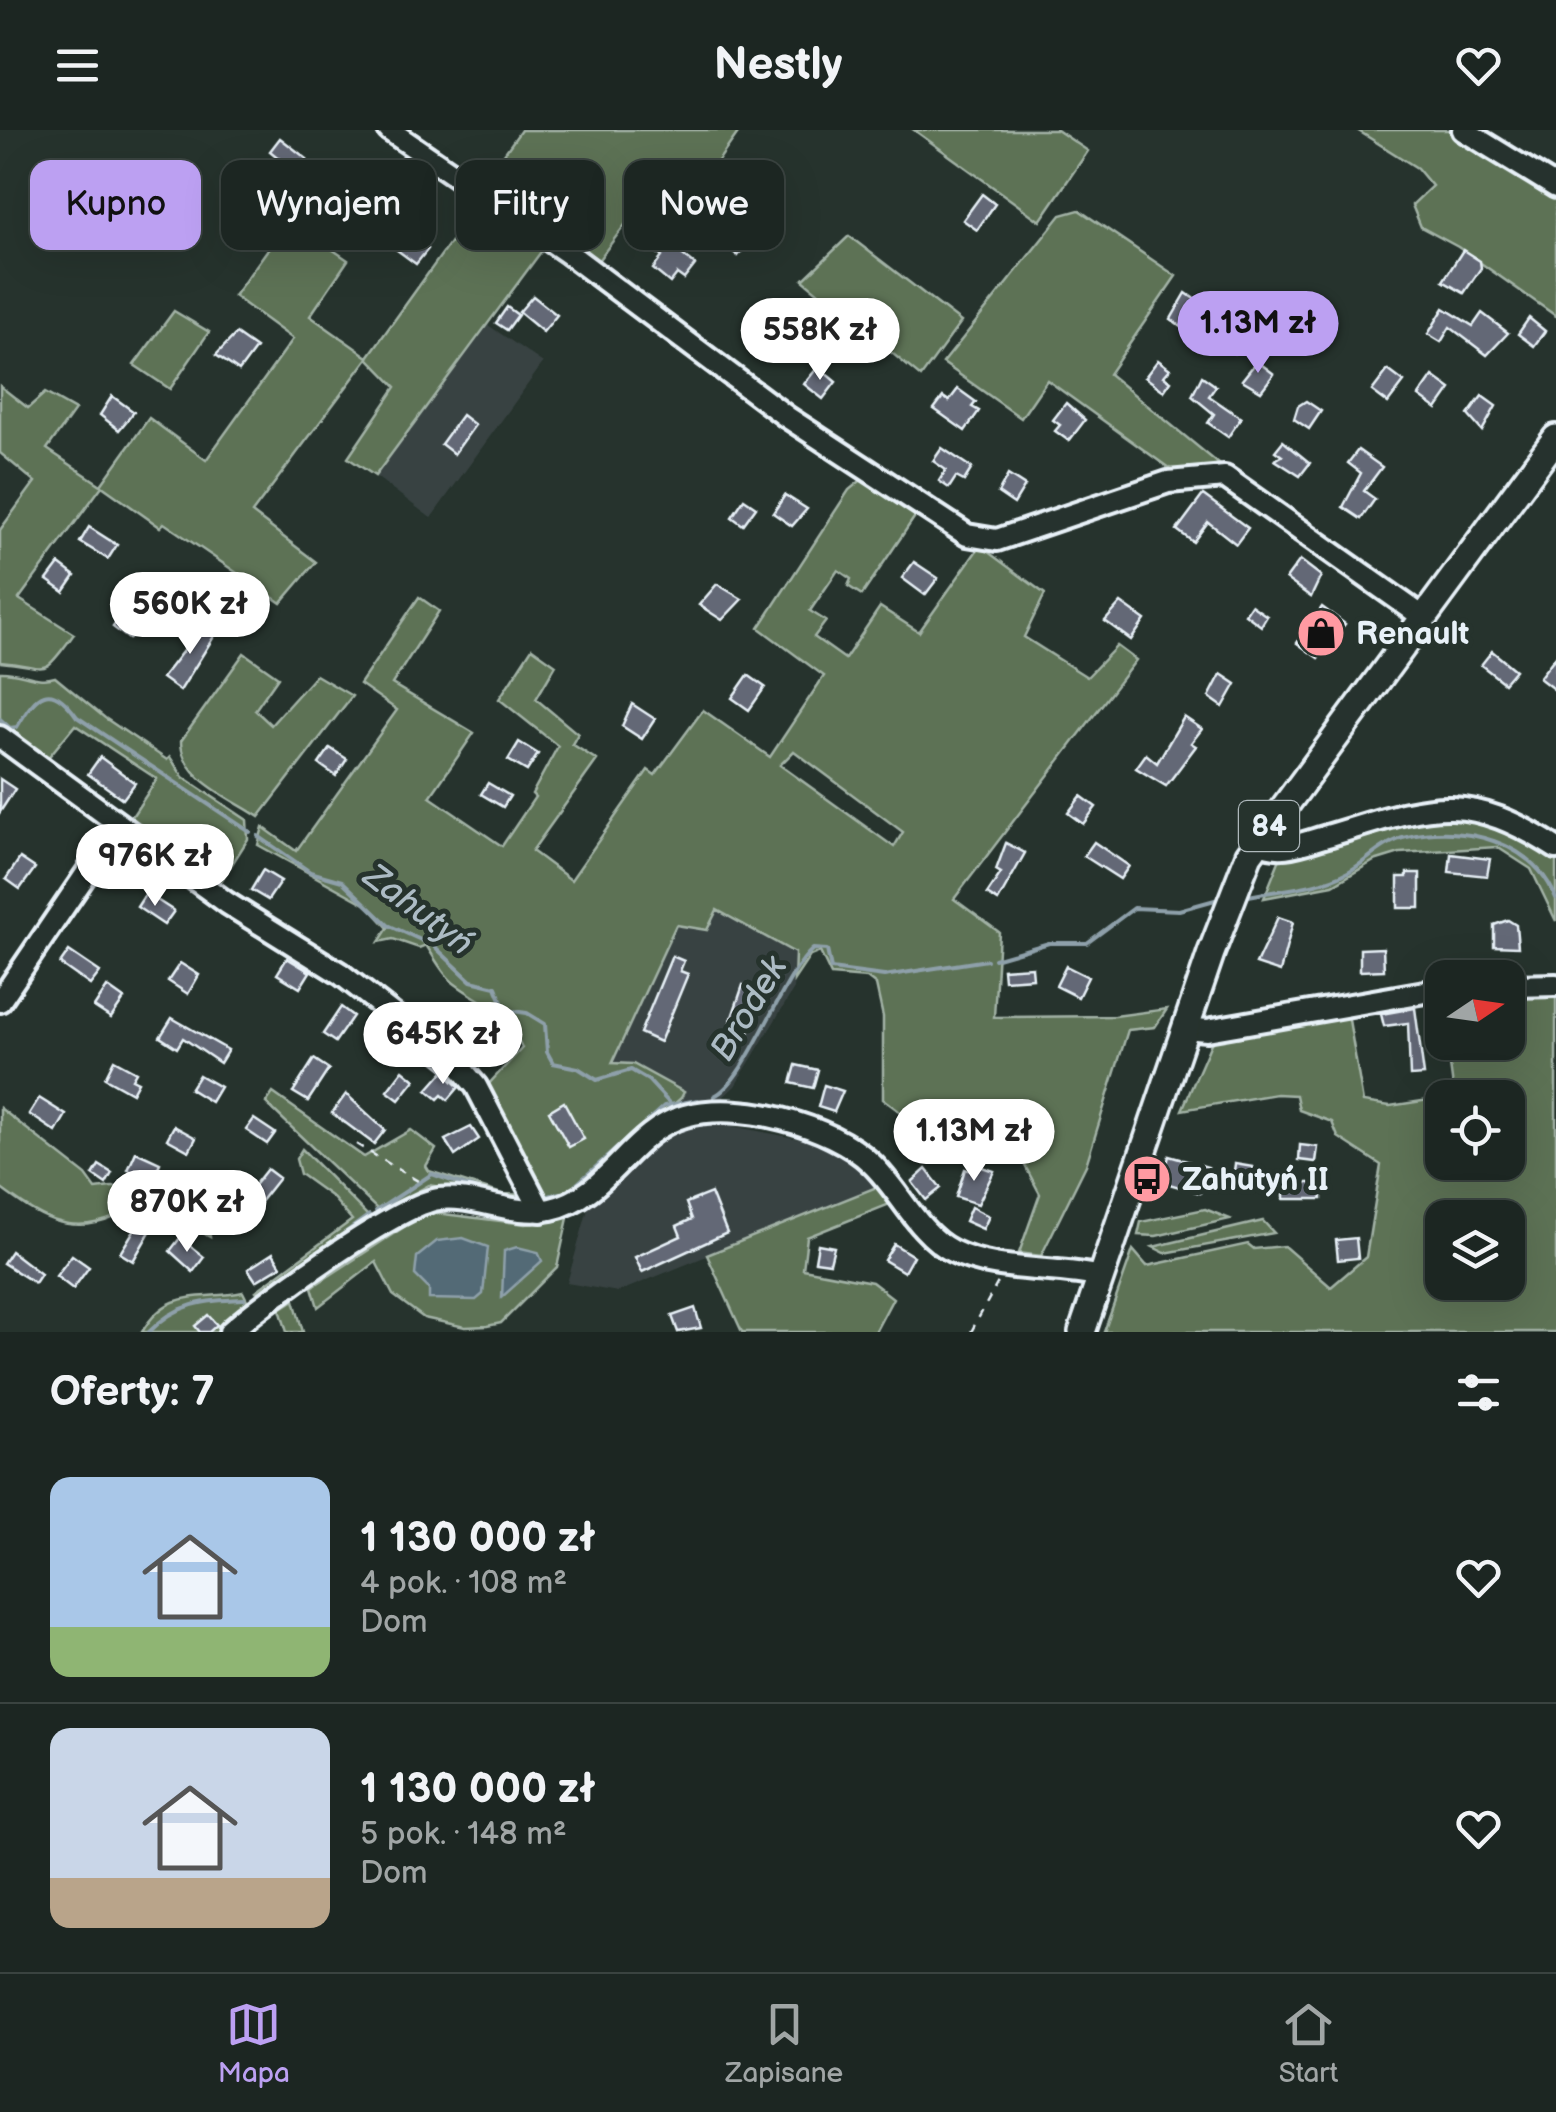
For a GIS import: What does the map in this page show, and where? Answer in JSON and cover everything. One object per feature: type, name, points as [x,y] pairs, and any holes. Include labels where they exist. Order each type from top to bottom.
[{"type":"main road","name":"84","points":[[1082,1332],[1234,888],[1258,842],[1556,438]]},
{"type":"street","points":[[389,130],[632,299],[787,417],[950,527],[997,540],[1168,482],[1225,476],[1423,616]]},
{"type":"street","points":[[1463,130],[1556,187]]},
{"type":"street","points":[[0,738],[227,903],[341,974],[458,1065],[476,1086],[541,1210]]},
{"type":"street","points":[[1258,842],[1286,848],[1403,812],[1457,806],[1516,822],[1556,848]]},
{"type":"street","points":[[0,1002],[118,827]]},
{"type":"street","points":[[1525,986],[1556,985]]},
{"type":"street","points":[[1184,1028],[1207,1030],[1425,992]]},
{"type":"street","points":[[230,1332],[403,1210],[448,1199],[541,1210],[578,1198],[657,1127],[685,1116],[740,1113],[787,1123],[847,1145],[870,1162],[936,1240],[974,1259],[1101,1277]]},
{"type":"path","points":[[356,1144],[423,1184]]},
{"type":"path","points":[[972,1332],[1008,1263]]},
{"type":"shaded area","points":[[488,325],[543,363],[431,518],[375,476]]},
{"type":"shaded area","points":[[717,910],[795,954],[794,989],[735,1086],[719,1101],[661,1116],[681,1098],[633,1064],[612,1064],[677,925],[707,930]]},
{"type":"shaded area","points":[[711,1122],[805,1140],[856,1163],[879,1186],[618,1292],[567,1283],[590,1202],[660,1137],[679,1126]]},
{"type":"green space","points":[[521,130],[740,130],[719,160],[624,160],[624,226],[597,262],[580,250],[604,250],[604,160],[500,160]]},
{"type":"green space","points":[[914,130],[1057,130],[1088,151],[1040,221]]},
{"type":"green space","points":[[1357,130],[1450,130],[1556,195],[1556,316],[1458,247],[1421,227],[1412,205],[1432,186],[1417,168]]},
{"type":"green space","points":[[1079,210],[1176,276],[1109,374],[1219,464],[1180,476],[1047,380],[1021,418],[943,363],[1061,215]]},
{"type":"green space","points":[[456,234],[456,250],[542,250],[375,476],[348,458],[396,387],[368,358],[252,513],[316,562],[281,603],[102,486],[19,599],[74,634],[49,665],[0,662],[0,530],[35,482],[0,453],[0,386],[28,408],[45,393],[75,410],[47,449],[101,485],[149,418],[206,460],[293,339],[234,296],[267,250],[333,250],[348,260],[310,316],[368,357]]},
{"type":"green space","points":[[849,236],[961,322],[921,377],[803,280]]},
{"type":"green space","points":[[174,311],[209,332],[170,389],[134,365]]},
{"type":"green space","points":[[865,477],[918,512],[862,595],[848,586],[851,579],[838,570],[810,611],[826,621],[814,637],[845,659],[880,607],[919,632],[980,546],[1045,594],[1024,637],[1087,677],[1117,646],[1136,660],[954,899],[999,932],[994,1017],[1115,1016],[1167,1009],[1155,1027],[1128,1030],[1086,1165],[1041,1256],[1019,1253],[1040,1194],[1007,1132],[983,1117],[965,1148],[915,1123],[883,1099],[883,1017],[876,985],[867,978],[831,975],[820,952],[810,956],[794,980],[795,953],[717,910],[707,930],[676,925],[612,1063],[633,1064],[684,1092],[681,1098],[569,1197],[545,1202],[486,1087],[522,1048],[509,1024],[494,1009],[450,980],[426,945],[419,948],[393,939],[379,942],[388,928],[367,905],[258,845],[263,827],[296,851],[397,710],[360,684],[419,597],[439,611],[392,684],[474,733],[430,797],[502,846],[535,797],[532,794],[558,746],[499,699],[532,648],[556,665],[536,699],[578,734],[572,744],[597,760],[532,851],[571,880],[648,770],[655,775],[703,710],[770,757],[824,676],[759,628],[849,490]],"holes":[[[794,751],[903,832],[894,847],[780,765]]]},
{"type":"green space","points":[[244,653],[278,677],[255,710],[271,725],[316,675],[352,696],[259,817],[198,777],[183,754],[181,741]]},
{"type":"green space","points":[[0,672],[41,679],[55,677],[105,718],[167,760],[170,757],[183,777],[247,820],[248,839],[217,888],[129,821],[157,779],[75,725],[46,760],[0,729]]},
{"type":"green space","points":[[1420,812],[1483,815],[1556,855],[1556,921],[1531,869],[1497,847],[1400,853],[1374,861],[1333,885],[1264,898],[1281,856]]},
{"type":"green space","points":[[1556,990],[1556,1332],[1104,1332],[1133,1250],[1147,1266],[1248,1244],[1254,1249],[1284,1246],[1331,1287],[1366,1257],[1381,1165],[1338,1137],[1332,1122],[1299,1110],[1296,1095],[1276,1094],[1182,1110],[1215,1034],[1347,1008],[1363,1102],[1390,1106],[1425,1101],[1425,1180],[1525,1180],[1525,1080],[1452,1080],[1449,1060],[1525,1060],[1525,991]]},
{"type":"green space","points":[[273,1093],[364,1157],[411,1130],[436,1149],[426,1166],[429,1171],[502,1194],[527,1195],[529,1203],[429,1185],[380,1212],[266,1103]]},
{"type":"green space","points":[[0,1108],[86,1175],[96,1189],[130,1187],[157,1193],[209,1225],[210,1237],[156,1209],[138,1209],[83,1225],[54,1220],[27,1207],[0,1188]]},
{"type":"green space","points":[[302,1149],[372,1220],[263,1299],[256,1291],[352,1220],[332,1197],[300,1174],[296,1159]]},
{"type":"green space","points":[[879,1186],[890,1204],[807,1237],[803,1269],[872,1282],[893,1298],[875,1332],[742,1332],[707,1255]]},
{"type":"green space","points":[[1205,1209],[1230,1219],[1156,1236],[1138,1235],[1141,1222]]},
{"type":"green space","points":[[427,1212],[525,1224],[568,1218],[557,1267],[501,1323],[487,1326],[465,1327],[424,1318],[393,1295],[376,1262],[318,1307],[312,1287]]},
{"type":"green space","points":[[1263,1221],[1274,1233],[1165,1253],[1153,1247]]},
{"type":"green space","points":[[243,1292],[251,1308],[220,1332],[142,1332],[152,1317],[174,1302]]},
{"type":"green space","points":[[294,1300],[303,1332],[287,1332],[280,1309]]},
{"type":"water","points":[[463,1238],[488,1247],[483,1294],[476,1300],[429,1299],[429,1289],[415,1275],[417,1257],[437,1241]]},
{"type":"water","points":[[517,1247],[538,1252],[542,1261],[502,1297],[504,1251]]},
{"type":"building","points":[[280,138],[307,159],[281,160],[270,151]]},
{"type":"building","points":[[982,194],[995,204],[977,230],[963,220]]},
{"type":"building","points":[[397,250],[427,250],[416,264]]},
{"type":"building","points":[[654,250],[677,250],[695,265],[684,279],[677,274],[670,283],[653,269],[662,257]]},
{"type":"building","points":[[1463,250],[1480,261],[1481,268],[1464,293],[1443,281]]},
{"type":"building","points":[[1186,293],[1203,305],[1186,330],[1171,319]]},
{"type":"building","points":[[533,296],[557,315],[543,332],[519,312]]},
{"type":"building","points":[[507,307],[518,315],[507,330],[496,323]]},
{"type":"building","points":[[1444,308],[1473,326],[1482,313],[1508,333],[1487,355],[1450,327],[1441,342],[1428,334]]},
{"type":"building","points":[[1529,318],[1545,331],[1534,346],[1518,334]]},
{"type":"building","points":[[838,321],[859,337],[849,350],[828,334]]},
{"type":"building","points":[[1239,324],[1250,332],[1234,353],[1223,346]]},
{"type":"building","points":[[236,334],[256,348],[239,371],[216,355]]},
{"type":"building","points":[[1158,360],[1170,369],[1164,376],[1171,381],[1164,391],[1145,377]]},
{"type":"building","points":[[1257,361],[1274,374],[1261,391],[1242,380]]},
{"type":"building","points":[[818,367],[836,382],[823,399],[804,384]]},
{"type":"building","points":[[1388,370],[1404,382],[1388,403],[1372,391]]},
{"type":"building","points":[[1202,376],[1216,386],[1209,396],[1241,418],[1228,437],[1208,423],[1214,414],[1192,396]]},
{"type":"building","points":[[1433,376],[1451,389],[1437,409],[1419,396]]},
{"type":"building","points":[[958,389],[976,402],[972,407],[979,411],[965,431],[934,409],[943,397],[949,401]]},
{"type":"building","points":[[112,396],[134,412],[119,430],[100,415]]},
{"type":"building","points":[[1482,396],[1496,406],[1482,431],[1468,415]]},
{"type":"building","points":[[1306,401],[1321,411],[1309,429],[1294,419],[1298,406]]},
{"type":"building","points":[[1066,403],[1085,420],[1069,441],[1055,431],[1060,425],[1053,420]]},
{"type":"building","points":[[462,415],[475,425],[454,454],[441,444]]},
{"type":"building","points":[[1283,441],[1310,463],[1300,476],[1275,460],[1282,456],[1275,451]]},
{"type":"building","points":[[942,448],[972,468],[964,481],[956,477],[949,488],[939,481],[946,470],[933,461]]},
{"type":"building","points":[[1358,450],[1382,467],[1364,491],[1375,499],[1361,519],[1343,507],[1361,473],[1348,463]]},
{"type":"building","points":[[1008,475],[1025,486],[1014,504],[998,493]]},
{"type":"building","points":[[785,495],[807,509],[792,526],[773,513]]},
{"type":"building","points":[[1203,495],[1248,528],[1236,544],[1208,522],[1193,542],[1177,530]]},
{"type":"building","points":[[744,499],[756,507],[743,525],[732,517]]},
{"type":"building","points":[[89,527],[117,545],[108,559],[80,542]]},
{"type":"building","points":[[1300,560],[1321,576],[1311,597],[1286,579]]},
{"type":"building","points":[[914,562],[938,578],[925,595],[902,578]]},
{"type":"building","points":[[59,564],[75,576],[64,592],[47,580]]},
{"type":"building","points":[[149,575],[163,585],[150,604],[136,594]]},
{"type":"building","points":[[717,584],[742,599],[722,620],[699,605]]},
{"type":"building","points":[[1121,603],[1145,620],[1131,640],[1105,621]]},
{"type":"building","points":[[1251,605],[1267,616],[1261,626],[1245,614]]},
{"type":"building","name":"Renault","points":[[1322,607],[1345,624],[1318,658],[1297,643]]},
{"type":"building","points":[[122,614],[139,626],[129,639],[113,627]]},
{"type":"building","points":[[206,621],[218,630],[180,691],[162,678]]},
{"type":"building","points":[[1492,651],[1515,670],[1504,683],[1481,665]]},
{"type":"building","points":[[1556,656],[1556,691],[1539,678]]},
{"type":"building","points":[[1221,674],[1236,684],[1223,707],[1209,697]]},
{"type":"building","points":[[748,675],[765,687],[749,710],[732,698]]},
{"type":"building","points":[[632,704],[655,719],[642,739],[622,726]]},
{"type":"building","points":[[1184,717],[1202,729],[1191,743],[1196,746],[1166,786],[1136,768],[1146,754],[1157,763]]},
{"type":"building","points":[[519,742],[538,754],[527,771],[508,760]]},
{"type":"building","points":[[330,748],[347,759],[336,776],[319,764]]},
{"type":"building","points":[[100,757],[135,783],[123,799],[88,774]]},
{"type":"building","points":[[0,779],[15,789],[0,812]]},
{"type":"building","points":[[488,783],[510,796],[503,807],[481,794]]},
{"type":"building","points":[[1081,796],[1096,807],[1083,824],[1068,813]]},
{"type":"building","points":[[1094,842],[1129,866],[1120,879],[1084,856]]},
{"type":"building","points":[[1006,843],[1025,853],[998,901],[987,894],[1001,873],[996,870]]},
{"type":"building","points":[[1451,854],[1490,859],[1487,876],[1449,872]]},
{"type":"building","points":[[20,858],[35,868],[20,889],[6,879]]},
{"type":"building","points":[[263,870],[281,881],[268,900],[251,890]]},
{"type":"building","points":[[1407,873],[1420,873],[1420,908],[1398,908],[1398,877],[1407,877]]},
{"type":"building","points":[[146,893],[174,911],[164,925],[137,907]]},
{"type":"building","points":[[1278,917],[1293,922],[1280,972],[1256,964]]},
{"type":"building","points":[[1508,920],[1516,925],[1518,947],[1494,946],[1494,925]]},
{"type":"building","points":[[1383,948],[1384,970],[1360,971],[1360,949]]},
{"type":"building","points":[[69,951],[100,972],[90,985],[60,964]]},
{"type":"building","points":[[672,956],[684,961],[680,971],[688,974],[660,1042],[640,1033]]},
{"type":"building","points":[[287,958],[310,972],[300,988],[277,974]]},
{"type":"building","points":[[180,963],[199,975],[188,994],[168,981]]},
{"type":"building","points":[[1066,966],[1088,977],[1078,997],[1056,986]]},
{"type":"building","points":[[1032,967],[1033,978],[1004,980],[1003,969]]},
{"type":"building","points":[[743,985],[763,992],[749,1033],[729,1026]]},
{"type":"building","points":[[107,987],[124,999],[111,1018],[94,1007]]},
{"type":"building","points":[[341,1007],[353,1016],[335,1042],[323,1034]]},
{"type":"building","points":[[1415,1008],[1424,1075],[1410,1076],[1408,1023],[1384,1026],[1381,1014]]},
{"type":"building","points":[[172,1018],[228,1050],[220,1063],[183,1038],[177,1048],[160,1037]]},
{"type":"building","points":[[479,1031],[496,1047],[481,1062],[464,1046]]},
{"type":"building","points":[[314,1059],[329,1069],[308,1101],[293,1092]]},
{"type":"building","points":[[114,1060],[136,1072],[132,1079],[138,1082],[132,1093],[105,1078]]},
{"type":"building","points":[[796,1065],[818,1070],[813,1088],[791,1083]]},
{"type":"building","points":[[403,1070],[415,1080],[399,1100],[387,1091]]},
{"type":"building","points":[[443,1072],[459,1087],[448,1100],[442,1095],[438,1099],[427,1090]]},
{"type":"building","points":[[199,1075],[220,1087],[211,1102],[190,1089]]},
{"type":"building","points":[[824,1085],[843,1091],[834,1112],[818,1107]]},
{"type":"building","points":[[346,1094],[385,1130],[374,1144],[332,1113]]},
{"type":"building","points":[[39,1098],[66,1115],[56,1132],[29,1114]]},
{"type":"building","points":[[564,1102],[584,1139],[569,1147],[549,1111]]},
{"type":"building","points":[[254,1119],[275,1133],[267,1144],[246,1130]]},
{"type":"building","points":[[174,1126],[196,1138],[189,1151],[167,1139]]},
{"type":"building","points":[[471,1127],[479,1139],[455,1156],[445,1140]]},
{"type":"building","points":[[1300,1145],[1318,1147],[1316,1162],[1299,1160]]},
{"type":"building","points":[[136,1152],[160,1163],[152,1181],[128,1170]]},
{"type":"building","points":[[1169,1156],[1208,1167],[1200,1193],[1162,1182]]},
{"type":"building","points":[[973,1164],[994,1171],[978,1204],[956,1197],[965,1169],[971,1171]]},
{"type":"building","points":[[1235,1164],[1253,1167],[1250,1186],[1232,1184]]},
{"type":"building","points":[[99,1165],[112,1173],[106,1184],[93,1175]]},
{"type":"building","points":[[267,1169],[279,1178],[260,1202],[248,1193]]},
{"type":"building","points":[[926,1169],[941,1188],[926,1200],[912,1182]]},
{"type":"building","points":[[1284,1183],[1322,1183],[1322,1199],[1284,1199]]},
{"type":"building","points":[[711,1193],[727,1233],[642,1272],[635,1257],[681,1236],[677,1226],[692,1219],[686,1203]]},
{"type":"building","points":[[971,1207],[989,1216],[983,1229],[965,1221]]},
{"type":"building","points":[[139,1222],[151,1230],[133,1261],[120,1253]]},
{"type":"building","points":[[180,1238],[204,1257],[193,1272],[170,1251]]},
{"type":"building","points":[[1356,1238],[1358,1258],[1338,1260],[1336,1240]]},
{"type":"building","points":[[818,1244],[834,1247],[830,1263],[815,1261]]},
{"type":"building","points":[[894,1244],[913,1256],[904,1272],[884,1260]]},
{"type":"building","points":[[11,1251],[41,1274],[35,1283],[3,1263]]},
{"type":"building","points":[[273,1253],[281,1266],[256,1281],[248,1269]]},
{"type":"building","points":[[72,1255],[89,1267],[73,1289],[56,1276]]},
{"type":"building","points":[[695,1308],[701,1328],[678,1332],[672,1316]]},
{"type":"building","points":[[208,1315],[217,1325],[209,1332],[200,1332],[195,1326]]},
{"type":"waterway","name":"Zahutyń","points":[[0,719],[10,728],[17,727],[38,699],[51,694],[77,717],[250,832]]},
{"type":"waterway","name":"Brodek","points":[[1243,897],[1337,877],[1398,839],[1451,833],[1494,841],[1514,850],[1545,878],[1556,898]]},
{"type":"waterway","name":"Zahutyń","points":[[258,836],[310,872],[342,881],[388,925],[434,946],[471,981],[496,987],[505,1010],[527,1013],[545,1024],[547,1052],[553,1063],[578,1068],[597,1080],[631,1070],[648,1080],[671,1105]]},
{"type":"waterway","name":"Brodek","points":[[994,959],[1049,943],[1087,943],[1134,908],[1179,910],[1215,900]]},
{"type":"waterway","name":"Brodek","points":[[714,1096],[738,1071],[789,981],[813,949],[827,950],[831,969],[884,976],[987,960]]},
{"type":"waterway","name":"Brodek","points":[[540,1198],[569,1191],[664,1106],[698,1100]]},
{"type":"waterway","name":"Brodek","points":[[376,1211],[432,1174],[486,1193]]},
{"type":"waterway","name":"Brodek","points":[[505,1198],[525,1198]]},
{"type":"waterway","name":"Brodek","points":[[289,1274],[369,1215]]},
{"type":"waterway","name":"Brodek","points":[[149,1332],[170,1314],[192,1305],[244,1299]]},
{"type":"place","name":"Renault","points":[[1321,633]]},
{"type":"place","name":"Zahutyń II","points":[[1147,1179]]}]
